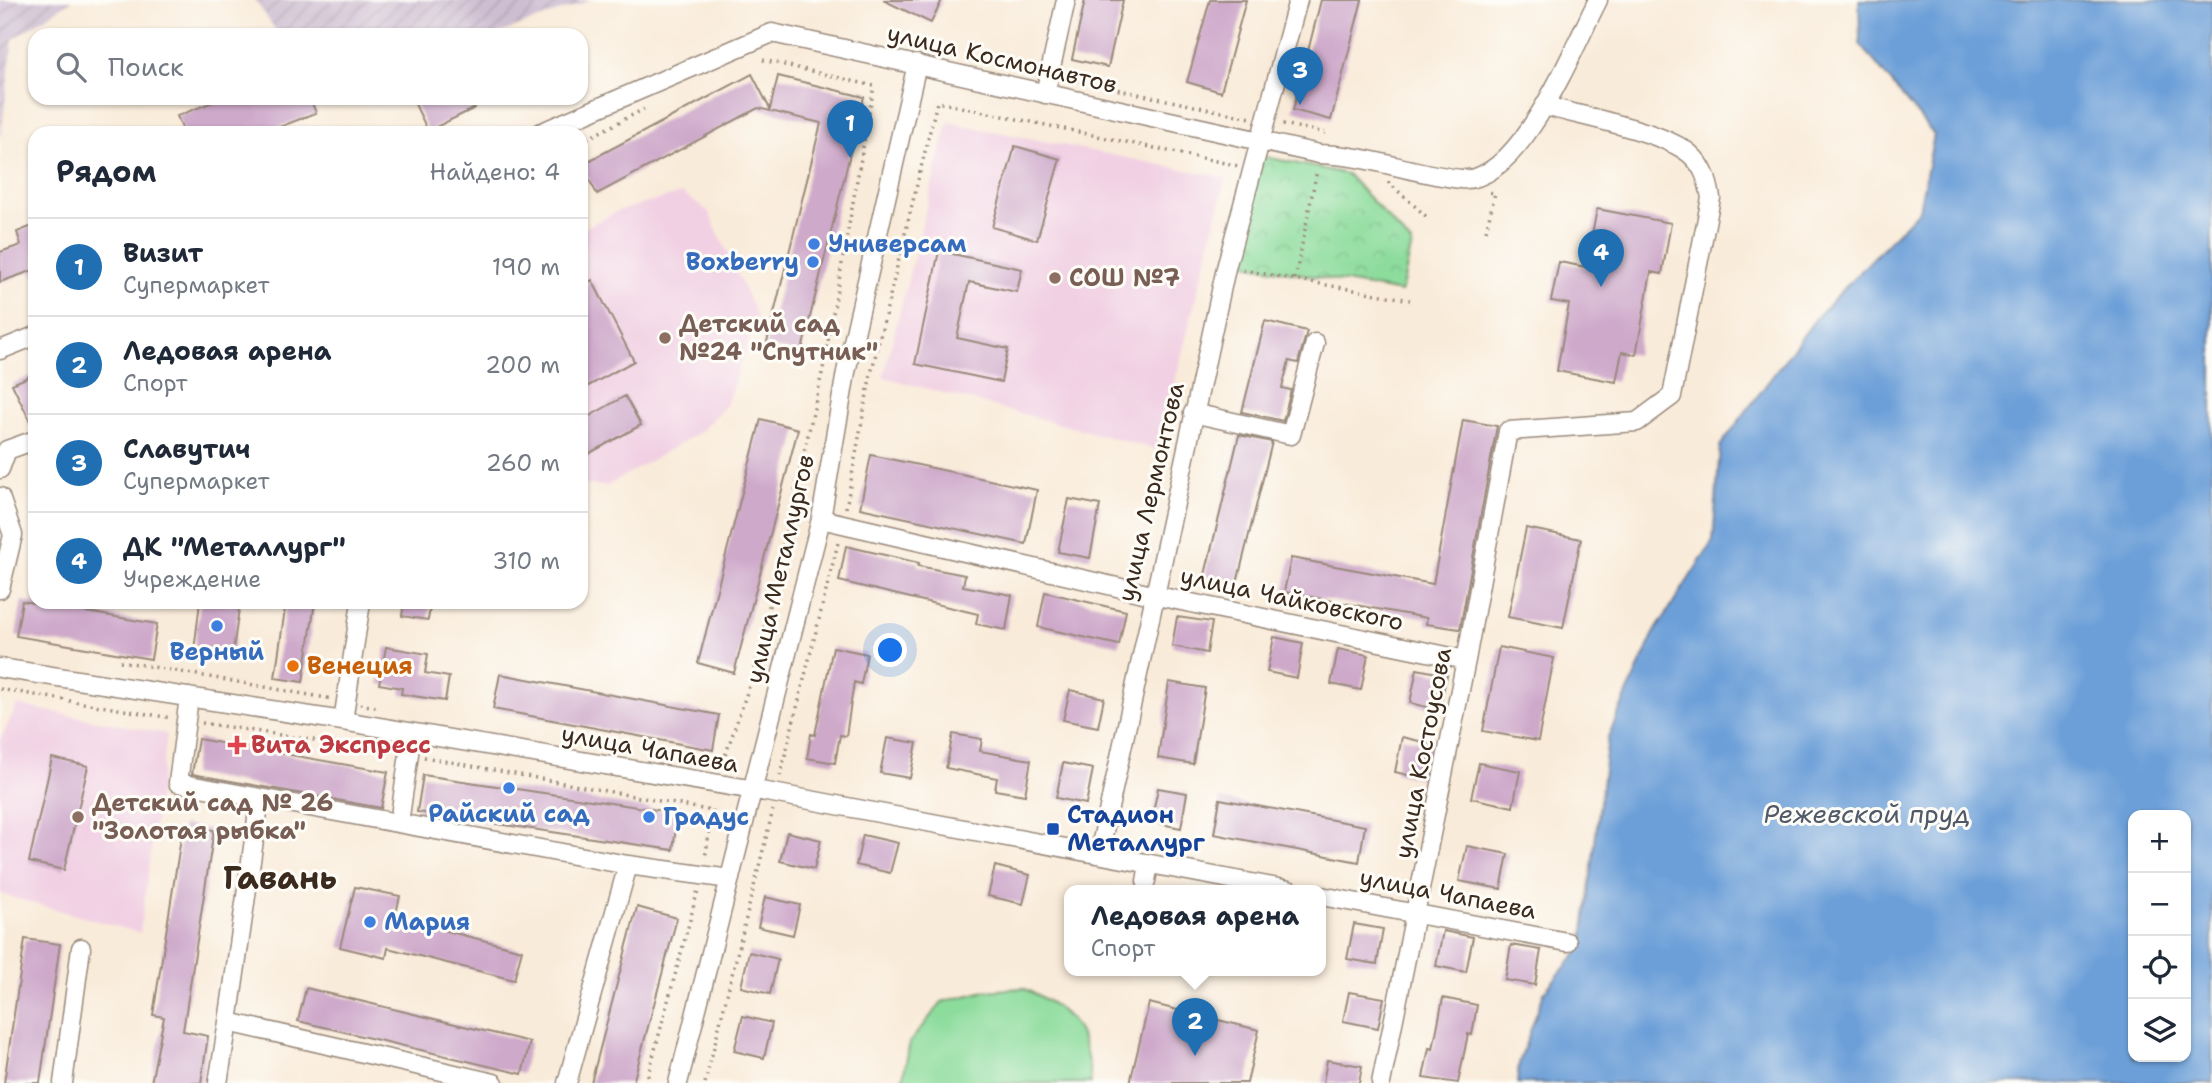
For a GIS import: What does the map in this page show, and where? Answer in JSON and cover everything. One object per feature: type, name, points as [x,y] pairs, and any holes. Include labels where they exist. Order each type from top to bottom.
[{"type":"street","points":[[1045,94],[1066,0]]},
{"type":"street","name":"улица Лермонтова","points":[[1099,855],[1194,413],[1258,141],[1270,108],[1298,0]]},
{"type":"street","points":[[1545,106],[1598,0]]},
{"type":"street","name":"улица Космонавтов","points":[[556,126],[772,33],[1319,154],[1345,155],[1464,179],[1489,173],[1509,156],[1545,106]]},
{"type":"street","name":"улица Металлургов","points":[[678,1083],[821,519],[846,372],[917,64]]},
{"type":"street","name":"улица Костоусова","points":[[1381,1083],[1466,660],[1507,431],[1637,422],[1672,396],[1711,198],[1707,177],[1690,154],[1664,140],[1545,106]]},
{"type":"street","points":[[0,351],[28,339]]},
{"type":"street","points":[[1194,413],[1291,435],[1315,343]]},
{"type":"street","points":[[0,469],[7,450],[28,442]]},
{"type":"street","points":[[0,498],[13,534],[0,589]]},
{"type":"street","name":"улица Чайковского","points":[[821,519],[1153,595],[1466,660]]},
{"type":"street","points":[[343,721],[360,609]]},
{"type":"street","name":"улица Чапаева","points":[[0,668],[343,721],[751,791],[1099,855],[1148,872],[1250,885]]},
{"type":"street","points":[[189,697],[178,783],[702,877],[730,879]]},
{"type":"street","points":[[399,823],[412,733]]},
{"type":"street","points":[[218,1083],[260,798]]},
{"type":"street","points":[[567,1083],[628,864]]},
{"type":"street","name":"улица Чапаева","points":[[1326,897],[1567,942]]},
{"type":"street","points":[[63,1083],[81,948]]},
{"type":"street","points":[[228,1021],[494,1083]]},
{"type":"path","points":[[720,769],[754,672],[823,369],[874,86],[766,58],[756,59]]},
{"type":"path","points":[[1051,75],[1325,133]]},
{"type":"path","points":[[779,778],[843,524],[870,378],[937,102],[1240,166]]},
{"type":"path","points":[[588,138],[652,104]]},
{"type":"path","points":[[1295,279],[1318,168]]},
{"type":"path","points":[[1384,179],[1428,218]]},
{"type":"path","points":[[1240,270],[1410,300]]},
{"type":"path","points":[[0,689],[409,755],[713,811],[702,877],[646,1083]]},
{"type":"path","points":[[705,1083],[774,806]]},
{"type":"shaded area","points":[[0,0],[72,0],[13,39],[0,141]]},
{"type":"shaded area","points":[[255,0],[591,0],[513,28],[274,28]]},
{"type":"shaded area","name":"СОШ №7","points":[[948,122],[1226,178],[1158,450],[883,377]]},
{"type":"shaded area","name":"Детский сад №24 \"Спутник\"","points":[[682,193],[708,211],[757,316],[726,405],[700,432],[607,486],[588,485],[588,226],[618,211]]},
{"type":"shaded area","name":"Детский сад № 26 \"Золотая рыбка\"","points":[[17,705],[167,734],[140,933],[0,894],[0,740]]},
{"type":"green space","points":[[1261,156],[1347,174],[1412,244],[1401,292],[1240,263]]},
{"type":"green space","points":[[1023,988],[1054,1005],[1074,1024],[1085,1048],[1091,1083],[902,1083],[910,1042],[942,1002],[985,991]]},
{"type":"water","name":"Режевской пруд","points":[[1859,0],[2212,0],[2212,1083],[1517,1083],[1519,1063],[1544,992],[1582,947],[1608,737],[1654,633],[1713,541],[1720,446],[1817,317],[1919,210],[1934,135],[1860,44]]},
{"type":"building","points":[[883,0],[942,0],[931,23]]},
{"type":"building","points":[[1085,0],[1123,0],[1108,67],[1072,59]]},
{"type":"building","points":[[1210,0],[1246,0],[1221,92],[1187,82]]},
{"type":"building","points":[[1321,0],[1362,0],[1331,120],[1293,110]]},
{"type":"building","points":[[752,74],[770,109],[778,76],[864,97],[801,354],[766,346],[821,123],[758,108],[597,194],[588,178],[588,161]]},
{"type":"building","points":[[205,105],[313,105],[316,113],[282,126],[181,126],[177,116]]},
{"type":"building","points":[[415,105],[474,105],[475,108],[438,126],[426,126]]},
{"type":"building","points":[[1015,146],[1060,159],[1037,240],[992,227]]},
{"type":"building","points":[[1597,209],[1671,223],[1662,274],[1651,272],[1636,355],[1622,352],[1616,382],[1557,371],[1569,304],[1551,301],[1559,262],[1586,267]]},
{"type":"building","points":[[28,228],[28,272],[0,282],[0,252],[21,245],[17,232]]},
{"type":"building","points":[[939,251],[1022,269],[1017,292],[969,282],[957,338],[1008,349],[1001,382],[915,364]]},
{"type":"building","points":[[592,280],[634,361],[588,386],[588,282]]},
{"type":"building","points":[[1265,321],[1307,331],[1298,363],[1289,361],[1282,388],[1291,390],[1283,421],[1242,412]]},
{"type":"building","points":[[28,377],[28,417],[12,384]]},
{"type":"building","points":[[625,396],[641,425],[588,454],[588,417]]},
{"type":"building","points":[[761,419],[798,429],[734,673],[698,663]]},
{"type":"building","points":[[1463,420],[1497,426],[1460,629],[1426,624],[1427,618],[1284,592],[1291,558],[1433,584]]},
{"type":"building","points":[[1239,435],[1272,442],[1235,591],[1203,583]]},
{"type":"building","points":[[871,455],[1037,490],[1026,544],[860,508]]},
{"type":"building","points":[[1069,499],[1100,505],[1090,558],[1058,552]]},
{"type":"building","points":[[1526,528],[1581,539],[1563,628],[1508,617]]},
{"type":"building","points":[[846,546],[919,563],[918,566],[965,575],[963,586],[1012,595],[1006,630],[976,624],[978,614],[839,581]]},
{"type":"building","points":[[1045,592],[1126,611],[1119,645],[1038,627]]},
{"type":"building","points":[[22,601],[28,602],[28,609],[69,609],[157,624],[151,659],[16,636]]},
{"type":"building","name":"Верный","points":[[199,609],[239,609],[232,657],[194,651]]},
{"type":"building","points":[[285,609],[314,609],[303,682],[275,678]]},
{"type":"building","points":[[403,609],[430,609],[428,620],[402,616]]},
{"type":"building","points":[[1177,617],[1212,622],[1207,653],[1172,646]]},
{"type":"building","points":[[1274,637],[1303,643],[1297,678],[1267,672]]},
{"type":"building","points":[[386,647],[428,654],[425,673],[449,677],[445,701],[401,694],[402,688],[379,684]]},
{"type":"building","points":[[833,647],[867,654],[861,684],[854,682],[846,736],[840,735],[835,763],[807,758],[811,734],[815,735]]},
{"type":"building","points":[[1499,647],[1554,658],[1538,741],[1483,731]]},
{"type":"building","points":[[1338,649],[1368,655],[1361,690],[1331,684]]},
{"type":"building","points":[[1417,669],[1447,675],[1439,710],[1410,703]]},
{"type":"building","points":[[500,674],[719,715],[713,750],[493,709]]},
{"type":"building","points":[[1169,682],[1205,688],[1193,764],[1158,758]]},
{"type":"building","points":[[1070,690],[1104,698],[1098,727],[1063,720]]},
{"type":"building","points":[[953,734],[982,739],[980,751],[1031,760],[1025,795],[995,790],[997,778],[946,768]]},
{"type":"building","points":[[1402,737],[1432,744],[1424,779],[1395,772]]},
{"type":"building","points":[[887,738],[917,743],[910,778],[880,773]]},
{"type":"building","points":[[198,739],[388,772],[381,808],[192,774]]},
{"type":"building","points":[[52,758],[88,766],[64,870],[29,862]]},
{"type":"building","points":[[1063,763],[1093,769],[1086,804],[1056,798]]},
{"type":"building","points":[[1479,763],[1520,771],[1513,807],[1471,798]]},
{"type":"building","points":[[423,775],[678,813],[673,850],[417,812]]},
{"type":"building","points":[[1158,788],[1187,793],[1181,828],[1151,822]]},
{"type":"building","points":[[1220,799],[1365,826],[1359,862],[1214,834]]},
{"type":"building","points":[[183,825],[214,830],[183,1031],[208,1036],[201,1083],[151,1083],[164,1017],[153,1015]]},
{"type":"building","points":[[787,832],[821,840],[814,869],[780,861]]},
{"type":"building","points":[[863,835],[898,843],[890,873],[856,865]]},
{"type":"building","points":[[1467,846],[1508,854],[1501,889],[1459,881]]},
{"type":"building","points":[[995,866],[1030,875],[1023,904],[988,896]]},
{"type":"building","points":[[355,887],[400,896],[395,918],[522,950],[514,980],[388,948],[386,958],[340,947]]},
{"type":"building","points":[[765,897],[800,905],[793,935],[758,927]]},
{"type":"building","points":[[637,907],[677,918],[633,1083],[591,1083]]},
{"type":"building","points":[[1354,924],[1383,929],[1377,964],[1347,959]]},
{"type":"building","points":[[1443,931],[1473,937],[1466,972],[1436,966]]},
{"type":"building","points":[[25,939],[60,944],[40,1083],[4,1083]]},
{"type":"building","points":[[1511,945],[1541,950],[1535,985],[1505,980]]},
{"type":"building","points":[[749,952],[778,959],[770,994],[741,987]]},
{"type":"building","points":[[306,988],[530,1042],[522,1074],[298,1021]]},
{"type":"building","points":[[1349,992],[1384,998],[1378,1028],[1343,1021]]},
{"type":"building","points":[[1443,998],[1477,1005],[1472,1035],[1468,1034],[1458,1083],[1423,1078],[1429,1048],[1433,1049]]},
{"type":"building","points":[[1149,1003],[1259,1030],[1247,1083],[1130,1083]]},
{"type":"building","points":[[743,1016],[772,1023],[764,1058],[734,1051]]},
{"type":"building","points":[[1327,1060],[1362,1066],[1359,1083],[1323,1083]]},
{"type":"place","name":"Славутич","points":[[1300,105]]},
{"type":"place","name":"Визит","points":[[850,158]]},
{"type":"place","name":"Универсам","points":[[814,244]]},
{"type":"place","name":"Boxberry","points":[[813,262]]},
{"type":"place","name":"СОШ №7","points":[[1055,278]]},
{"type":"place","name":"ДК \"Металлург\"","points":[[1601,287]]},
{"type":"place","name":"Детский сад №24 \"Спутник\"","points":[[665,338]]},
{"type":"place","name":"Верный","points":[[217,626]]},
{"type":"place","name":"Венеция","points":[[293,666]]},
{"type":"place","name":"Вита Экспресс","points":[[237,745]]},
{"type":"place","name":"Райский сад","points":[[509,788]]},
{"type":"place","name":"Детский сад № 26 \"Золотая рыбка\"","points":[[78,817]]},
{"type":"place","name":"Градус","points":[[649,817]]},
{"type":"place","name":"Стадион Металлург","points":[[1053,829]]},
{"type":"place","name":"Мария","points":[[370,922]]},
{"type":"place","name":"Ледовая арена","points":[[1195,1056]]},
{"type":"district","name":"Гавань","points":[[280,878]]}]
